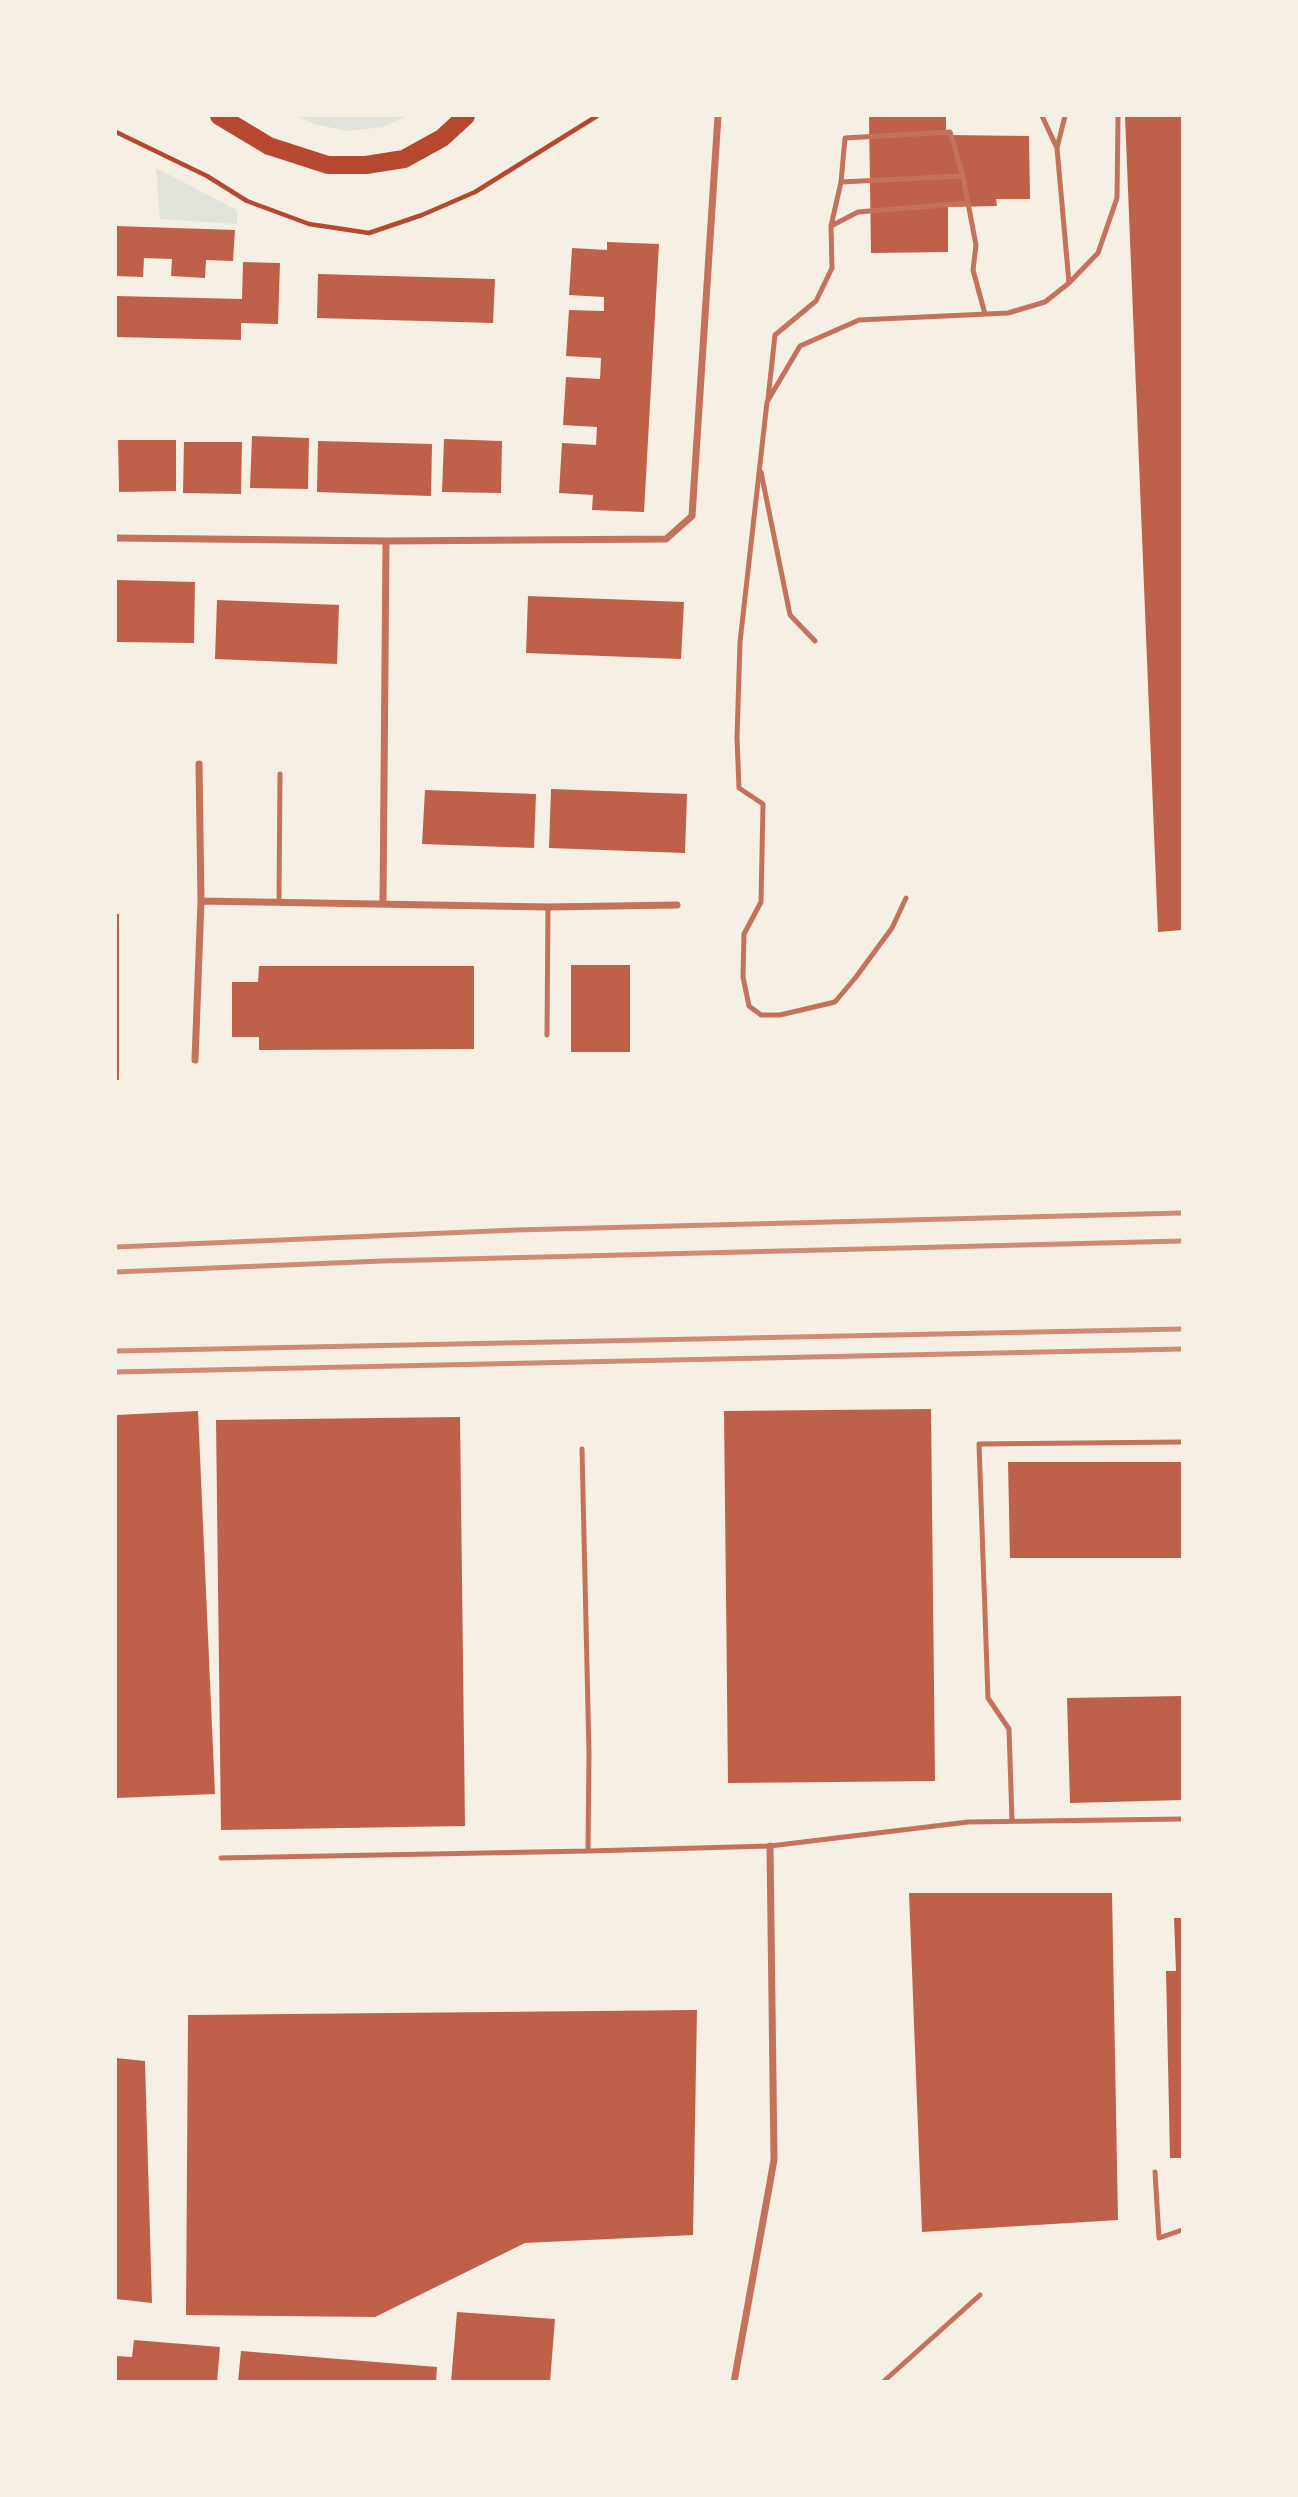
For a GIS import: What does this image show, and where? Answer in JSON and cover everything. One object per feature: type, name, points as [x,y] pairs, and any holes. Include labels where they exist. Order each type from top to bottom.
[{"type":"main road","points":[[219,116],[268,146],[328,165],[366,165],[404,159],[442,138],[466,116]]},
{"type":"main road","points":[[238,116],[248,132]]},
{"type":"street","points":[[116,538],[386,541],[666,539],[692,516],[718,116]]},
{"type":"street","points":[[383,903],[386,541]]},
{"type":"street","points":[[195,1060],[201,901],[199,764]]},
{"type":"street","points":[[201,901],[548,907],[677,905]]},
{"type":"street","points":[[734,2382],[774,2160],[770,1846]]},
{"type":"lane","points":[[1042,116],[1057,148]]},
{"type":"lane","points":[[1065,116],[1057,148],[1069,283]]},
{"type":"lane","points":[[767,402],[800,346],[859,320],[1008,313],[1045,302],[1069,283],[1098,253],[1116,198],[1118,116]]},
{"type":"lane","points":[[906,898],[892,928],[835,1002],[780,1015],[761,1015],[749,1006],[743,976],[744,934],[761,902],[763,804],[740,788],[737,738],[740,642],[775,335],[816,301],[832,268],[831,226],[841,182],[845,138],[950,132],[963,176],[976,245],[973,270],[985,314]]},
{"type":"lane","points":[[841,182],[963,176]]},
{"type":"lane","points":[[831,226],[858,212],[968,204]]},
{"type":"lane","points":[[760,465],[790,615],[815,641]]},
{"type":"lane","points":[[279,902],[280,774]]},
{"type":"lane","points":[[547,1035],[548,907]]},
{"type":"lane","points":[[1012,1821],[1009,1729],[988,1698],[979,1444],[1182,1442]]},
{"type":"lane","points":[[582,1449],[589,1754],[588,1851]]},
{"type":"lane","points":[[221,1858],[770,1846],[968,1822],[1182,1819]]},
{"type":"lane","points":[[1155,2172],[1158,2238],[1182,2230]]},
{"type":"lane","points":[[883,2382],[980,2295]]},
{"type":"shaded area","points":[[298,116],[407,116],[383,127],[348,131],[313,124]]},
{"type":"shaded area","points":[[156,168],[237,210],[237,224],[160,219]]},
{"type":"building","points":[[869,116],[946,116],[946,135],[1029,136],[1030,199],[996,199],[997,206],[948,207],[948,252],[871,253]]},
{"type":"building","points":[[1125,116],[1182,116],[1182,930],[1158,932]]},
{"type":"building","points":[[116,226],[235,230],[233,261],[206,260],[205,278],[171,276],[172,259],[144,258],[143,277],[116,276]]},
{"type":"building","points":[[607,242],[659,244],[644,512],[592,510],[593,495],[559,493],[562,443],[596,445],[597,427],[563,425],[566,377],[600,379],[601,358],[566,356],[569,310],[604,311],[604,297],[569,295],[572,248],[607,250]]},
{"type":"building","points":[[243,262],[280,263],[278,324],[241,323],[241,340],[116,337],[116,296],[242,299]]},
{"type":"building","points":[[318,274],[495,279],[493,323],[317,318]]},
{"type":"building","points":[[252,436],[309,438],[308,489],[250,488]]},
{"type":"building","points":[[444,439],[502,441],[501,493],[442,492]]},
{"type":"building","points":[[118,440],[176,440],[176,491],[119,492]]},
{"type":"building","points":[[318,441],[432,444],[431,496],[317,492]]},
{"type":"building","points":[[184,442],[242,442],[241,494],[183,493]]},
{"type":"building","points":[[116,580],[195,582],[194,643],[116,642]]},
{"type":"building","points":[[528,596],[684,602],[681,659],[526,653]]},
{"type":"building","points":[[217,600],[339,605],[337,664],[215,659]]},
{"type":"building","points":[[551,789],[687,794],[685,853],[549,848]]},
{"type":"building","points":[[425,790],[536,794],[534,848],[422,844]]},
{"type":"building","points":[[116,914],[119,914],[119,1080],[116,1080]]},
{"type":"building","points":[[571,965],[630,965],[630,1052],[571,1052]]},
{"type":"building","points":[[259,966],[474,966],[474,1049],[259,1050],[259,1037],[232,1037],[232,982],[258,982]]},
{"type":"building","points":[[931,1409],[935,1781],[728,1783],[724,1411]]},
{"type":"building","points":[[198,1411],[215,1794],[116,1798],[116,1415]]},
{"type":"building","points":[[460,1417],[465,1826],[221,1830],[216,1420]]},
{"type":"building","points":[[1008,1462],[1182,1462],[1182,1558],[1010,1558]]},
{"type":"building","points":[[1182,1696],[1182,1800],[1070,1803],[1067,1698]]},
{"type":"building","points":[[909,1893],[1112,1893],[1118,2220],[922,2232]]},
{"type":"building","points":[[1174,1918],[1182,1918],[1182,2158],[1170,2158],[1166,1971],[1176,1971]]},
{"type":"building","points":[[697,2010],[693,2235],[525,2243],[375,2317],[186,2315],[188,2015]]},
{"type":"building","points":[[116,2058],[145,2061],[152,2303],[116,2299]]},
{"type":"building","points":[[457,2312],[555,2319],[550,2382],[451,2382]]},
{"type":"building","points":[[134,2340],[220,2347],[217,2382],[116,2382],[116,2356],[132,2357]]},
{"type":"building","points":[[241,2351],[437,2367],[436,2382],[238,2382]]},
{"type":"railway","points":[[116,1247],[516,1230],[1182,1213]]},
{"type":"railway","points":[[116,1272],[382,1261],[1182,1241]]},
{"type":"railway","points":[[116,1351],[1182,1329]]},
{"type":"railway","points":[[116,1372],[1182,1349]]}]
